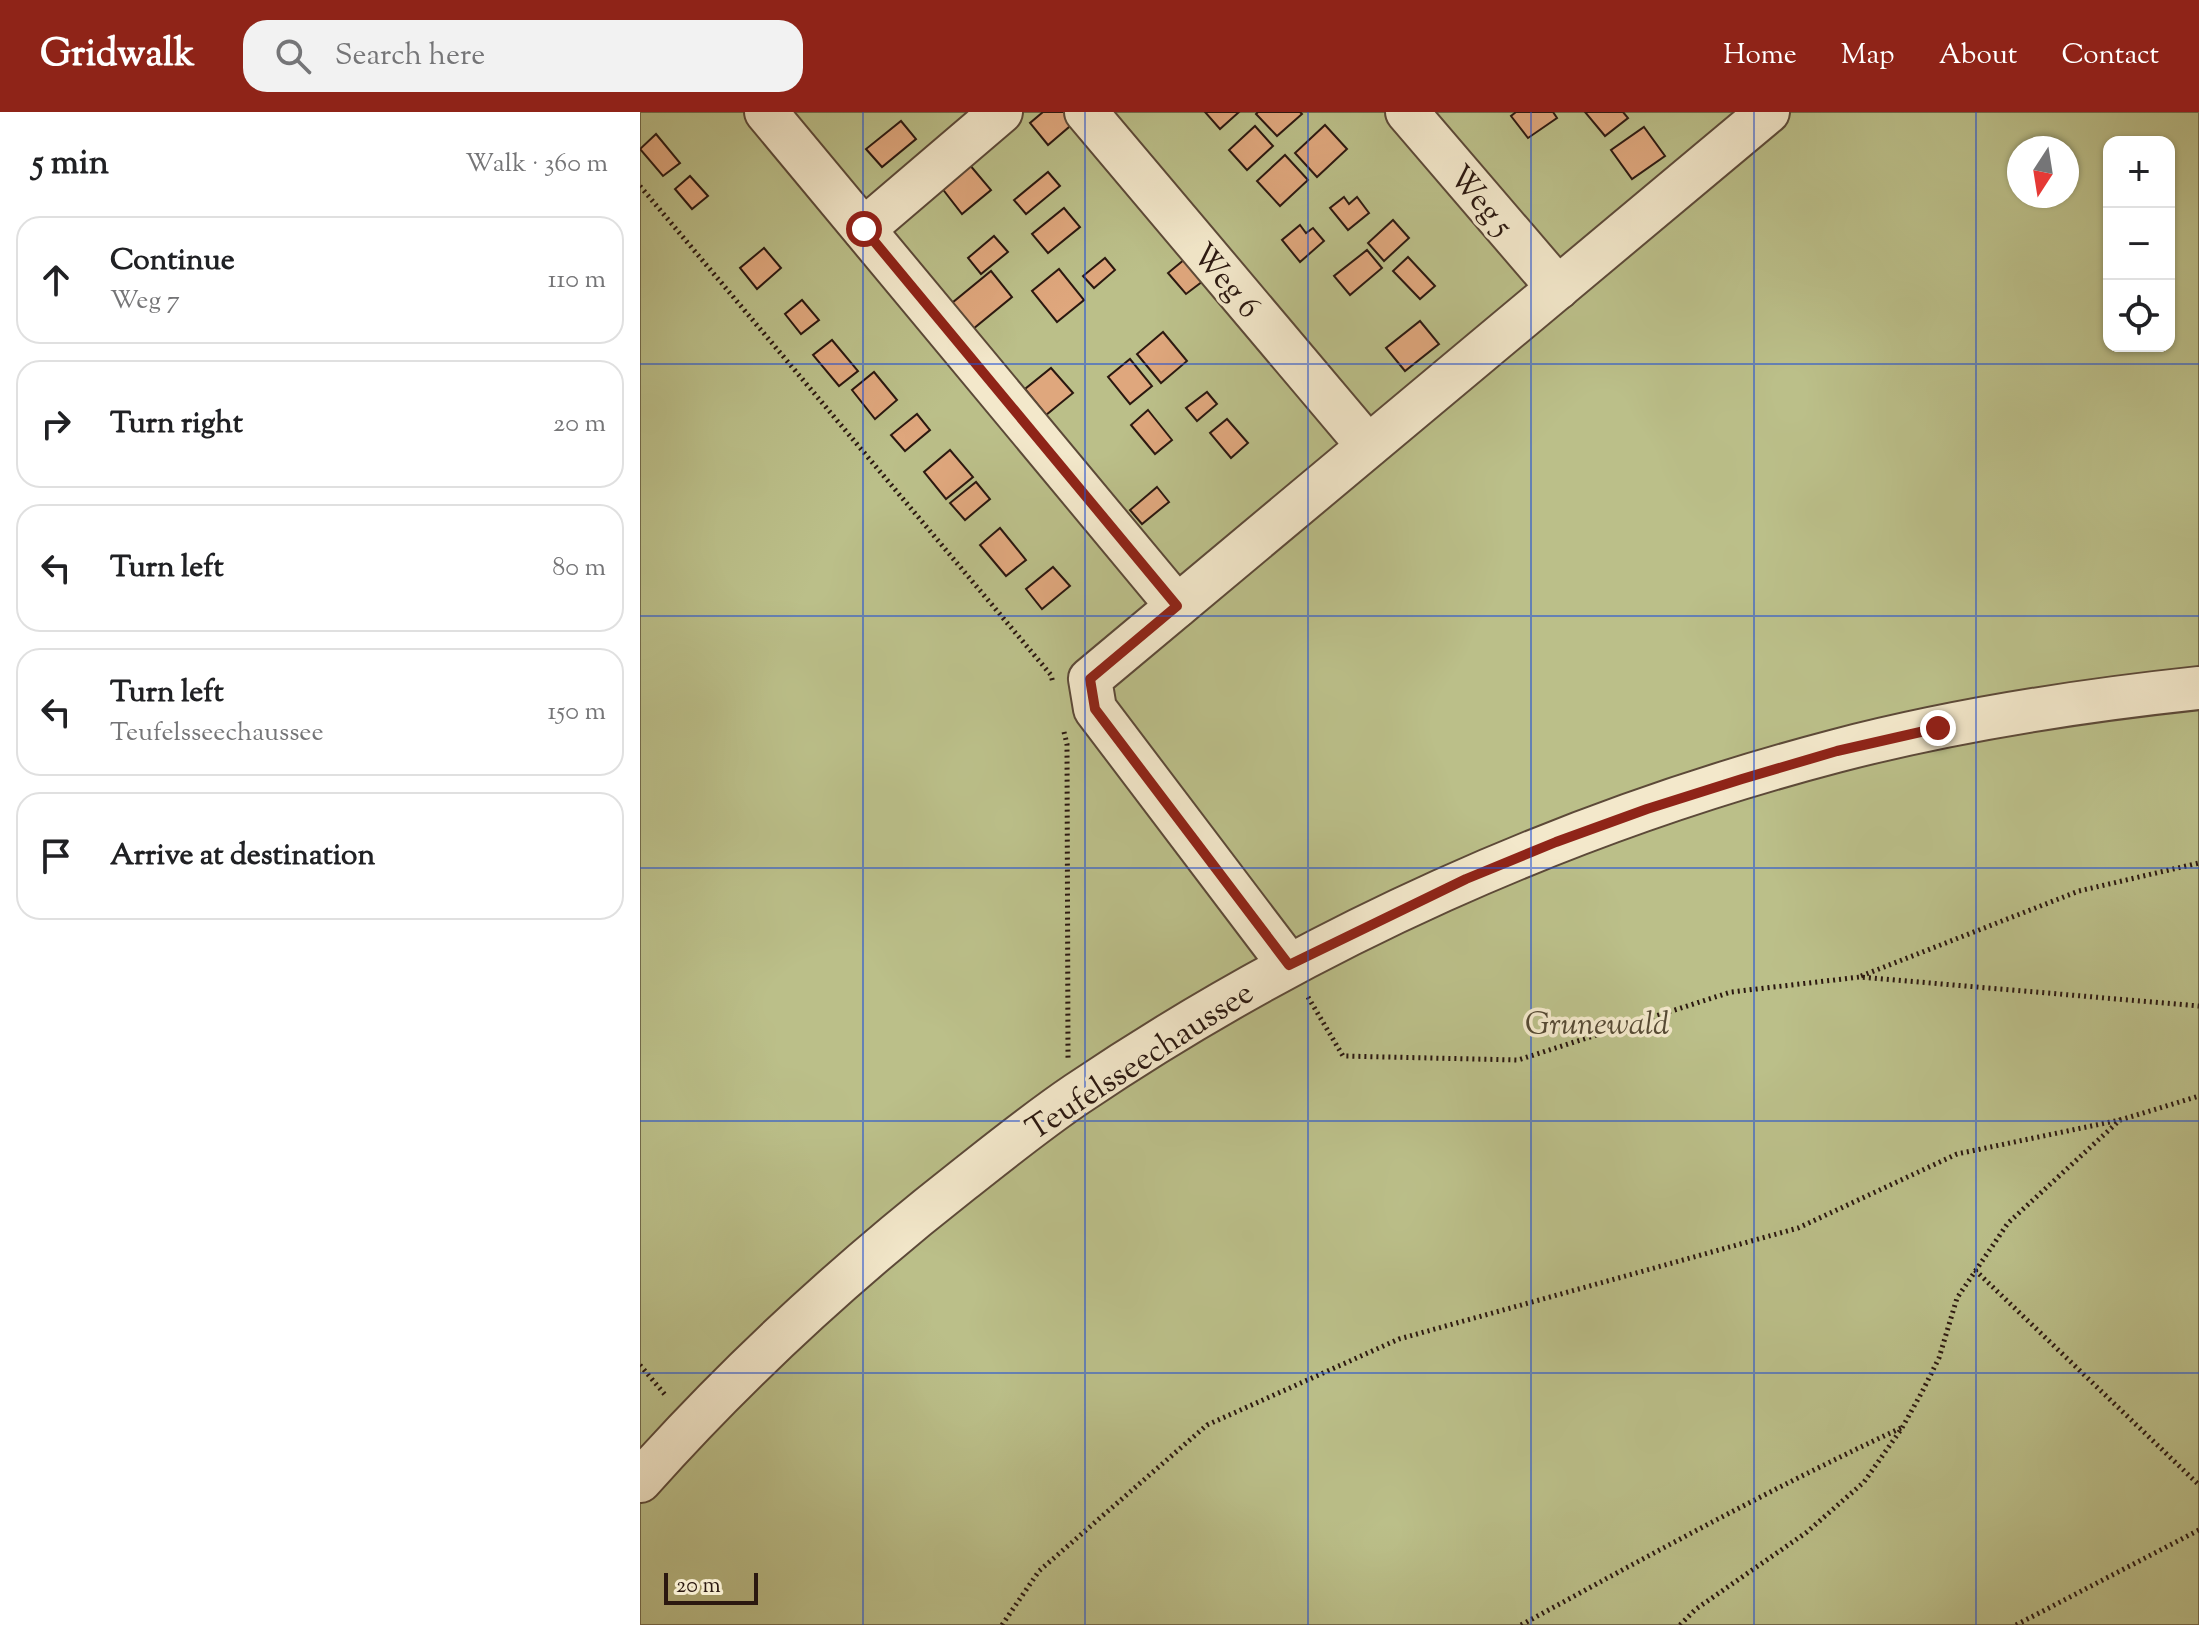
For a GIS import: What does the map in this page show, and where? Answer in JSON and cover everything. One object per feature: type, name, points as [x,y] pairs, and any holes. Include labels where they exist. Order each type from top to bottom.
[{"type":"street","points":[[766,112],[1177,606]]},
{"type":"street","points":[[864,229],[1001,112]]},
{"type":"street","name":"Weg 6","points":[[1086,112],[1368,446]]},
{"type":"street","name":"Weg 5","points":[[1407,112],[1558,288]]},
{"type":"street","points":[[1289,965],[1095,709],[1090,679],[1558,288],[1748,118]]},
{"type":"street","name":"Teufelsseechaussee","points":[[640,1481],[691,1424],[817,1301],[924,1211],[1033,1125],[1079,1093],[1184,1026],[1289,965],[1479,873],[1634,813],[1742,779],[1837,751],[1938,728],[2041,708],[2199,688]]},
{"type":"path","points":[[640,186],[1051,675],[1054,689]]},
{"type":"path","points":[[1064,730],[1067,744],[1068,1061]]},
{"type":"path","points":[[1860,977],[2079,891],[2199,863]]},
{"type":"path","points":[[1289,965],[1343,1056],[1518,1060],[1731,992],[1860,977],[2199,1006]]},
{"type":"path","points":[[1002,1625],[1039,1571],[1207,1425],[1399,1339],[1798,1228],[1957,1154],[2120,1120],[2199,1096]]},
{"type":"path","points":[[1680,1625],[1696,1609],[1807,1532],[1864,1482],[1902,1428],[1939,1358],[1957,1298],[2008,1223],[2120,1120]]},
{"type":"path","points":[[1975,1270],[2199,1485]]},
{"type":"path","points":[[640,1365],[667,1397]]},
{"type":"path","points":[[1521,1625],[1676,1541],[1902,1428]]},
{"type":"path","points":[[2016,1625],[2199,1530]]},
{"type":"green space","name":"Grunewald","points":[[640,112],[2199,112],[2199,1625],[640,1625]]},
{"type":"building","points":[[1043,112],[1069,112],[1076,121],[1048,145],[1030,123]]},
{"type":"building","points":[[1205,112],[1239,112],[1220,129]]},
{"type":"building","points":[[1516,112],[1553,112],[1557,118],[1528,138],[1511,116]]},
{"type":"building","points":[[1585,112],[1623,112],[1628,118],[1605,136]]},
{"type":"building","points":[[1256,114],[1302,114],[1277,136]]},
{"type":"building","points":[[901,121],[916,139],[882,167],[866,149]]},
{"type":"building","points":[[1325,125],[1347,149],[1317,177],[1295,153]]},
{"type":"building","points":[[1255,126],[1273,146],[1247,170],[1229,150]]},
{"type":"building","points":[[1644,127],[1665,156],[1632,179],[1611,150]]},
{"type":"building","points":[[656,134],[680,163],[663,176],[640,149]]},
{"type":"building","points":[[1285,155],[1308,180],[1280,206],[1257,181]]},
{"type":"building","points":[[969,164],[991,190],[962,214],[941,187]]},
{"type":"building","points":[[1048,172],[1060,186],[1026,214],[1014,200]]},
{"type":"building","points":[[690,176],[708,196],[692,209],[675,189]]},
{"type":"building","points":[[1344,197],[1349,204],[1357,197],[1369,213],[1348,230],[1330,208]]},
{"type":"building","points":[[1064,208],[1080,227],[1048,253],[1032,234]]},
{"type":"building","points":[[1393,220],[1409,238],[1384,261],[1368,243]]},
{"type":"building","points":[[1300,225],[1306,233],[1313,228],[1324,241],[1300,262],[1282,240]]},
{"type":"building","points":[[994,236],[1008,252],[981,274],[968,258]]},
{"type":"building","points":[[764,248],[781,268],[757,289],[740,268]]},
{"type":"building","points":[[1367,250],[1382,268],[1350,295],[1334,276]]},
{"type":"building","points":[[1408,257],[1435,286],[1420,299],[1393,271]]},
{"type":"building","points":[[1105,258],[1115,270],[1094,288],[1083,276]]},
{"type":"building","points":[[1185,259],[1203,281],[1186,294],[1168,273]]},
{"type":"building","points":[[1059,269],[1084,300],[1057,322],[1032,291]]},
{"type":"building","points":[[991,271],[1012,297],[973,329],[952,303]]},
{"type":"building","points":[[802,300],[819,320],[801,334],[785,314]]},
{"type":"building","points":[[1420,321],[1439,344],[1405,371],[1386,348]]},
{"type":"building","points":[[1163,332],[1187,361],[1161,383],[1137,354]]},
{"type":"building","points":[[832,340],[858,371],[839,386],[813,355]]},
{"type":"building","points":[[1130,359],[1152,386],[1130,404],[1108,377]]},
{"type":"building","points":[[1051,368],[1073,393],[1046,415],[1025,389]]},
{"type":"building","points":[[874,372],[897,400],[875,419],[852,390]]},
{"type":"building","points":[[1207,392],[1217,404],[1197,421],[1186,408]]},
{"type":"building","points":[[1148,410],[1172,440],[1155,454],[1131,425]]},
{"type":"building","points":[[917,414],[930,430],[905,451],[891,435]]},
{"type":"building","points":[[1227,419],[1248,443],[1231,458],[1210,433]]},
{"type":"building","points":[[950,450],[973,477],[946,499],[924,472]]},
{"type":"building","points":[[976,482],[990,499],[965,520],[950,503]]},
{"type":"building","points":[[1157,487],[1169,502],[1142,524],[1130,510]]},
{"type":"building","points":[[1000,528],[1026,560],[1006,576],[980,545]]},
{"type":"building","points":[[1053,567],[1070,586],[1042,609],[1026,589]]},
{"type":"route","points":[[864,229],[1177,606],[1090,679],[1095,709],[1289,965],[1466,879],[1556,842],[1742,779],[1837,751],[1938,728]]}]
